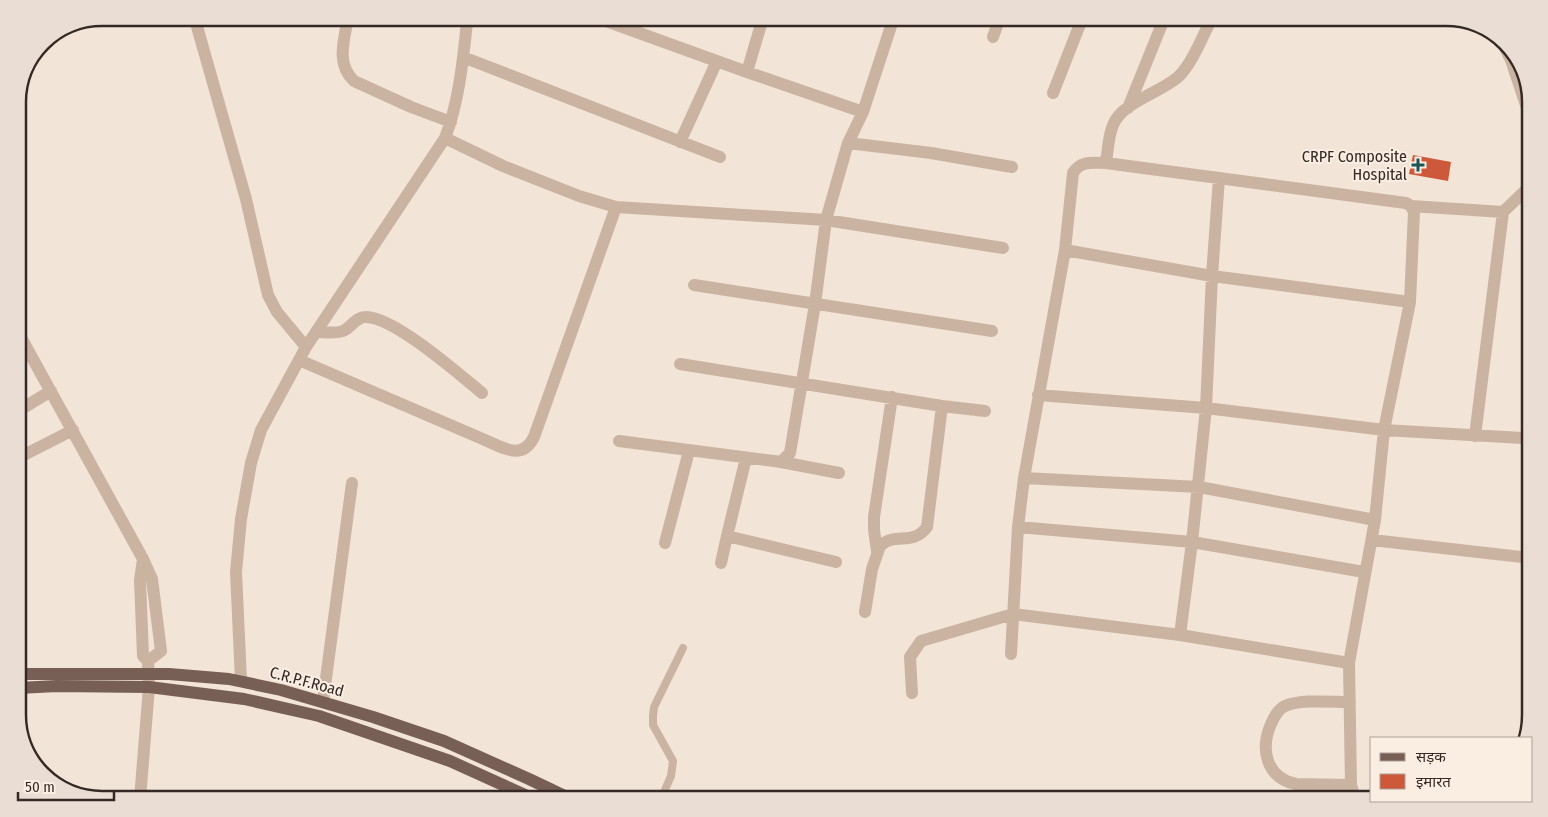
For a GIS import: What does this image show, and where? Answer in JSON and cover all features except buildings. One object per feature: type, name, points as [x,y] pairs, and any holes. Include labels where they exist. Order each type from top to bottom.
[{"type":"main road","name":"C.R.P.F.Road","points":[[26,674],[148,667],[169,674],[241,681],[323,702],[444,741],[553,791]]},
{"type":"main road","name":"C.R.P.F.Road","points":[[26,688],[149,687],[244,698],[319,716],[450,761],[503,791]]},
{"type":"street","points":[[197,26],[246,198],[268,295],[277,312],[306,347]]},
{"type":"street","points":[[346,26],[342,52],[343,63],[348,75],[354,81],[411,107],[451,122]]},
{"type":"street","points":[[241,681],[236,572],[241,519],[250,463],[261,430],[306,347],[445,138],[451,122],[467,26]]},
{"type":"street","points":[[620,26],[863,112]]},
{"type":"street","points":[[747,72],[761,26]]},
{"type":"street","points":[[782,462],[790,452],[815,304],[826,220],[848,143],[863,112],[890,26]]},
{"type":"street","points":[[993,37],[997,26]]},
{"type":"street","points":[[1053,93],[1079,26]]},
{"type":"street","points":[[1128,108],[1161,26]]},
{"type":"street","points":[[1106,163],[1110,134],[1119,115],[1178,77],[1209,26]]},
{"type":"street","points":[[463,57],[720,158]]},
{"type":"street","points":[[680,142],[717,61]]},
{"type":"street","points":[[1514,69],[1520,86]]},
{"type":"street","points":[[445,138],[503,166],[579,196],[616,207],[826,220],[1003,248]]},
{"type":"street","points":[[848,143],[931,153],[1012,167]]},
{"type":"street","points":[[1011,654],[1018,527],[1024,478],[1065,250],[1073,173],[1077,167],[1084,163],[1106,163],[1406,203],[1411,206],[1503,212]]},
{"type":"street","points":[[1180,635],[1199,487],[1206,408],[1219,178]]},
{"type":"street","points":[[1475,436],[1503,212],[1522,194]]},
{"type":"street","points":[[1352,791],[1349,663],[1364,572],[1372,540],[1384,430],[1410,302],[1414,220],[1414,212],[1411,206]]},
{"type":"street","points":[[299,360],[485,440],[508,449],[522,450],[529,446],[534,437],[616,207]]},
{"type":"street","points":[[1065,250],[1212,276],[1410,302]]},
{"type":"street","points":[[694,285],[992,331]]},
{"type":"street","points":[[316,332],[334,333],[343,331],[360,318],[376,319],[388,324],[427,348],[482,393]]},
{"type":"street","points":[[26,346],[152,578],[161,651],[148,667],[149,687],[141,791]]},
{"type":"street","points":[[680,364],[942,406],[985,411]]},
{"type":"street","points":[[26,406],[51,391]]},
{"type":"street","points":[[1038,395],[1206,408],[1384,430],[1522,438]]},
{"type":"street","points":[[865,612],[877,551],[874,517],[892,397]]},
{"type":"street","points":[[877,551],[885,542],[891,539],[916,537],[927,527],[942,406]]},
{"type":"street","points":[[26,454],[73,430]]},
{"type":"street","points":[[619,441],[782,462],[839,473]]},
{"type":"street","points":[[665,543],[688,451]]},
{"type":"street","points":[[721,563],[746,458]]},
{"type":"street","points":[[1024,478],[1199,487],[1375,520]]},
{"type":"street","points":[[323,702],[352,483]]},
{"type":"street","points":[[1018,527],[1192,542],[1364,572]]},
{"type":"street","points":[[727,536],[836,562]]},
{"type":"street","points":[[1372,540],[1522,557]]},
{"type":"street","points":[[912,693],[910,657],[922,641],[1013,614],[1180,635],[1349,663]]},
{"type":"street","points":[[1350,702],[1295,703],[1283,707],[1274,717],[1266,740],[1265,752],[1275,773],[1288,782],[1296,784],[1351,785]]},
{"type":"lane","points":[[665,791],[671,776],[674,761],[653,725],[654,707],[683,648]]},
{"type":"place","name":"CRPF Composite Hospital","points":[[1418,165]]}]
